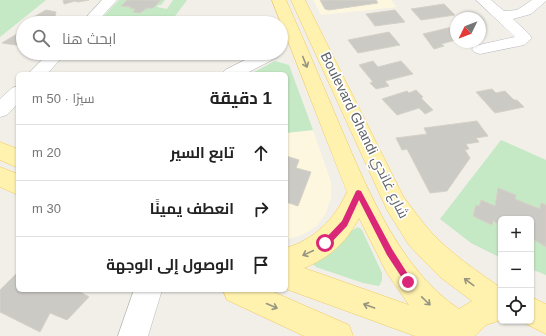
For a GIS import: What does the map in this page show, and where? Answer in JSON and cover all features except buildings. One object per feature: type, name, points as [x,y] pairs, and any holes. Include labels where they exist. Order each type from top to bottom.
[{"type":"main road","name":"Boulevard Ghandi شارع غاندي","points":[[279,0],[283,16]]},
{"type":"main road","name":"Boulevard Ghandi شارع غاندي","points":[[298,0],[395,203],[407,222],[422,241],[439,258],[498,304]]},
{"type":"main road","name":"Boulevard Ghandi شارع غاندي","points":[[289,45],[358,193],[390,252],[408,282],[434,309],[446,318],[461,333]]},
{"type":"main road","points":[[0,150],[16,158]]},
{"type":"main road","points":[[0,176],[16,184]]},
{"type":"main road","points":[[288,260],[317,249],[332,237],[344,223],[358,193]]},
{"type":"main road","points":[[288,276],[400,317],[461,333],[474,315],[487,308],[498,306]]},
{"type":"main road","points":[[241,292],[338,336]]},
{"type":"main road","points":[[534,313],[546,319]]},
{"type":"street","points":[[95,16],[110,0]]},
{"type":"street","points":[[480,49],[518,42],[524,38],[483,0]]},
{"type":"street","points":[[501,16],[525,13],[540,0]]},
{"type":"street","points":[[39,72],[51,60]]},
{"type":"street","points":[[235,72],[258,60]]},
{"type":"street","points":[[0,110],[16,94]]},
{"type":"street","points":[[133,336],[147,292]]},
{"type":"shaded area","points":[[313,0],[391,0],[397,7],[321,15]]},
{"type":"shaded area","points":[[313,130],[331,182],[331,198],[326,213],[317,226],[304,234],[288,239],[288,133]]},
{"type":"green space","points":[[0,0],[46,0],[26,16],[16,16],[16,24],[0,37]]},
{"type":"green space","points":[[119,0],[127,0],[122,6],[131,7],[130,8],[135,9],[133,12],[140,13],[147,8],[153,8],[161,0],[165,0],[157,7],[167,9],[173,0],[187,0],[175,16],[104,16]]},
{"type":"green space","points":[[275,61],[289,65],[313,130],[288,133],[288,72],[254,72]]},
{"type":"green space","points":[[501,140],[546,160],[546,205],[541,203],[540,209],[515,199],[516,195],[498,188],[495,206],[481,200],[479,206],[476,205],[473,216],[492,225],[493,221],[498,223],[498,256],[471,243],[440,219]]},
{"type":"green space","points":[[358,227],[362,230],[382,273],[382,280],[379,286],[363,283],[316,267],[313,264],[335,250],[351,231]]},
{"type":"green space","points":[[534,240],[546,247],[546,275],[534,270]]},
{"type":"route","points":[[325,243],[344,223],[353,207],[358,193],[408,282]]}]
